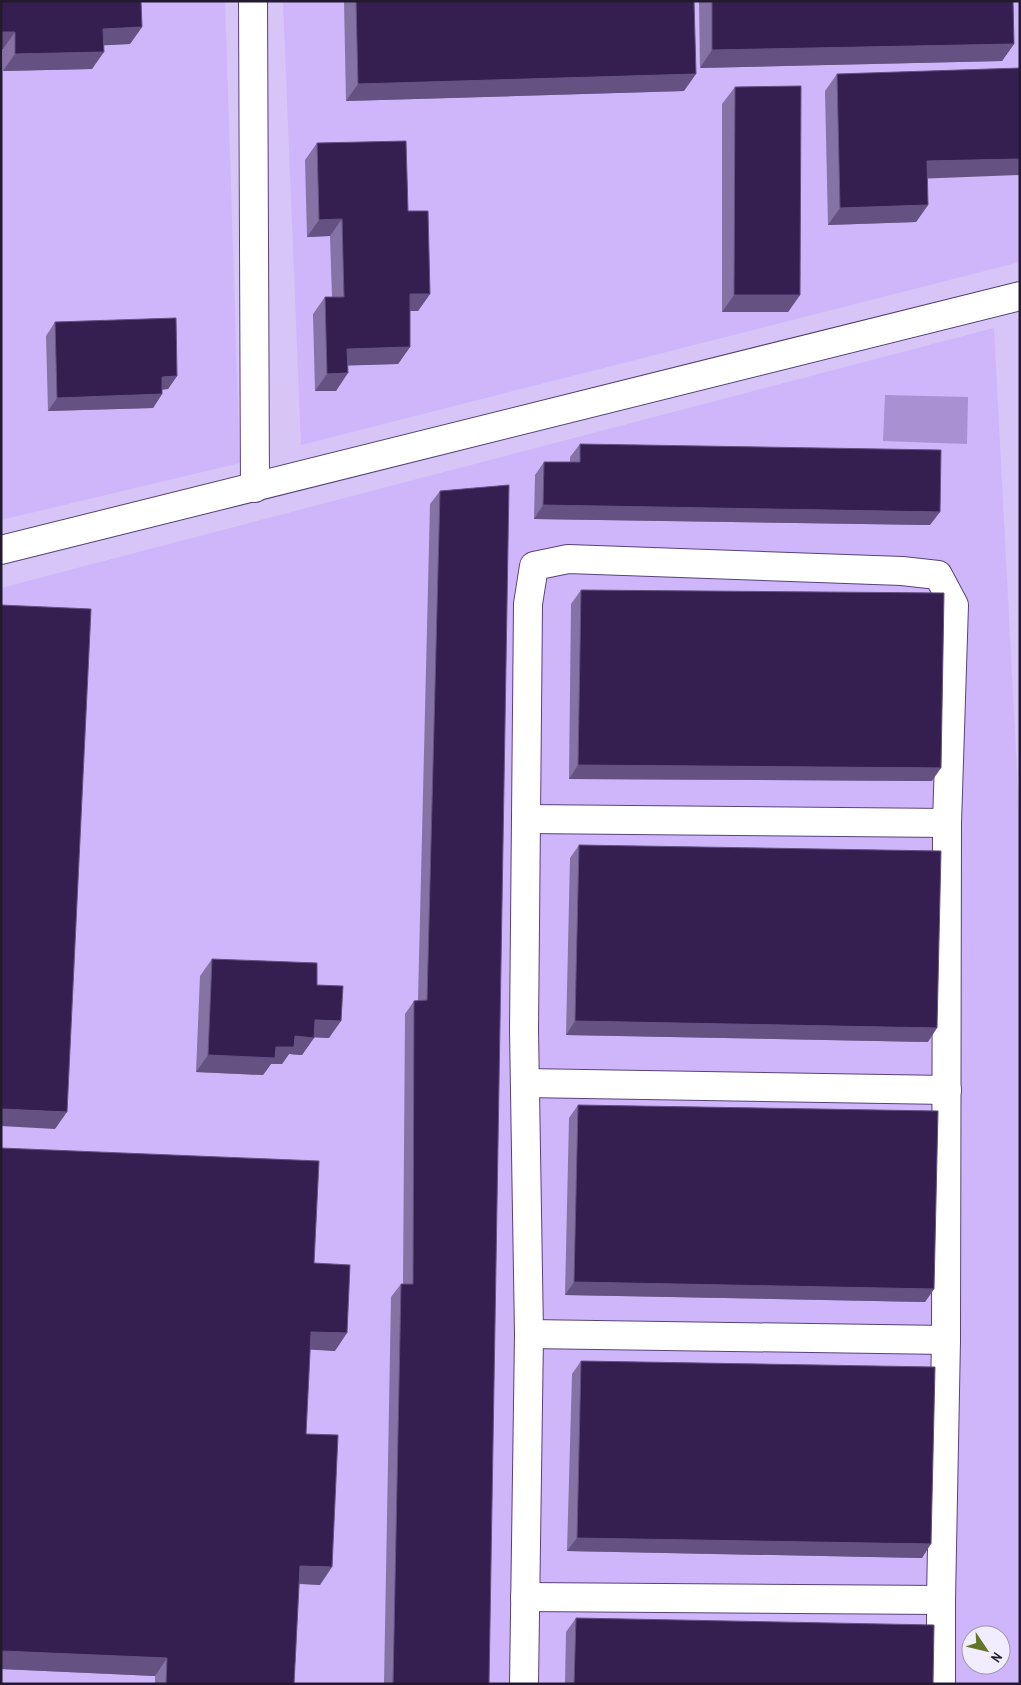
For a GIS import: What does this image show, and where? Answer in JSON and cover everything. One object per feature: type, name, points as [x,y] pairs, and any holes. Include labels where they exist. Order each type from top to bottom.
[{"type":"street","points":[[253,1],[255,488]]},
{"type":"street","points":[[1,550],[1020,296]]},
{"type":"street","points":[[524,1684],[529,1334],[525,1083],[528,604],[534,566],[568,559],[902,571],[938,575],[954,605],[947,823],[946,1340],[941,1684]]},
{"type":"street","points":[[526,819],[947,823]]},
{"type":"street","points":[[525,1083],[947,1090]]},
{"type":"street","points":[[529,1334],[946,1340]]},
{"type":"street","points":[[525,1597],[941,1600]]},
{"type":"shaded area","points":[[1,1],[225,1],[240,463],[1,520]]},
{"type":"shaded area","points":[[283,1],[1020,1],[1020,262],[301,445]]},
{"type":"shaded area","points":[[994,328],[1020,829],[1020,1684],[1,1684],[1,588]]},
{"type":"shaded area","points":[[885,395],[968,397],[967,444],[883,441]]},
{"type":"building","points":[[1,1],[141,1],[142,27],[103,29],[104,52],[15,54],[15,32],[1,32]]},
{"type":"building","points":[[356,1],[694,1],[696,74],[358,84]]},
{"type":"building","points":[[712,1],[1013,1],[1014,44],[712,50]]},
{"type":"building","points":[[1020,68],[1020,159],[927,161],[928,205],[840,208],[837,74]]},
{"type":"building","points":[[801,86],[800,295],[734,295],[735,87]]},
{"type":"building","points":[[406,141],[408,211],[428,211],[430,294],[410,294],[410,347],[347,349],[348,373],[327,374],[325,297],[344,297],[342,219],[319,220],[317,143]]},
{"type":"building","points":[[176,318],[177,376],[162,377],[162,394],[57,398],[55,322]]},
{"type":"building","points":[[580,444],[941,450],[940,512],[543,505],[544,462],[580,462]]},
{"type":"building","points":[[509,485],[489,1684],[393,1684],[401,1284],[413,1284],[414,1001],[427,1000],[440,491]]},
{"type":"building","points":[[581,590],[944,593],[941,768],[578,765]]},
{"type":"building","points":[[1,605],[91,609],[67,1112],[1,1109]]},
{"type":"building","points":[[579,845],[941,851],[937,1028],[575,1021]]},
{"type":"building","points":[[212,959],[317,963],[317,985],[343,986],[341,1021],[315,1020],[314,1038],[295,1036],[294,1047],[276,1047],[275,1058],[208,1055]]},
{"type":"building","points":[[578,1105],[938,1111],[934,1289],[574,1282]]},
{"type":"building","points":[[1,1148],[319,1161],[314,1263],[350,1265],[347,1333],[311,1332],[306,1434],[338,1435],[332,1567],[300,1566],[294,1684],[166,1684],[167,1658],[1,1651]]},
{"type":"building","points":[[581,1361],[935,1367],[931,1544],[577,1538]]},
{"type":"building","points":[[576,1618],[934,1625],[933,1684],[574,1684]]}]
